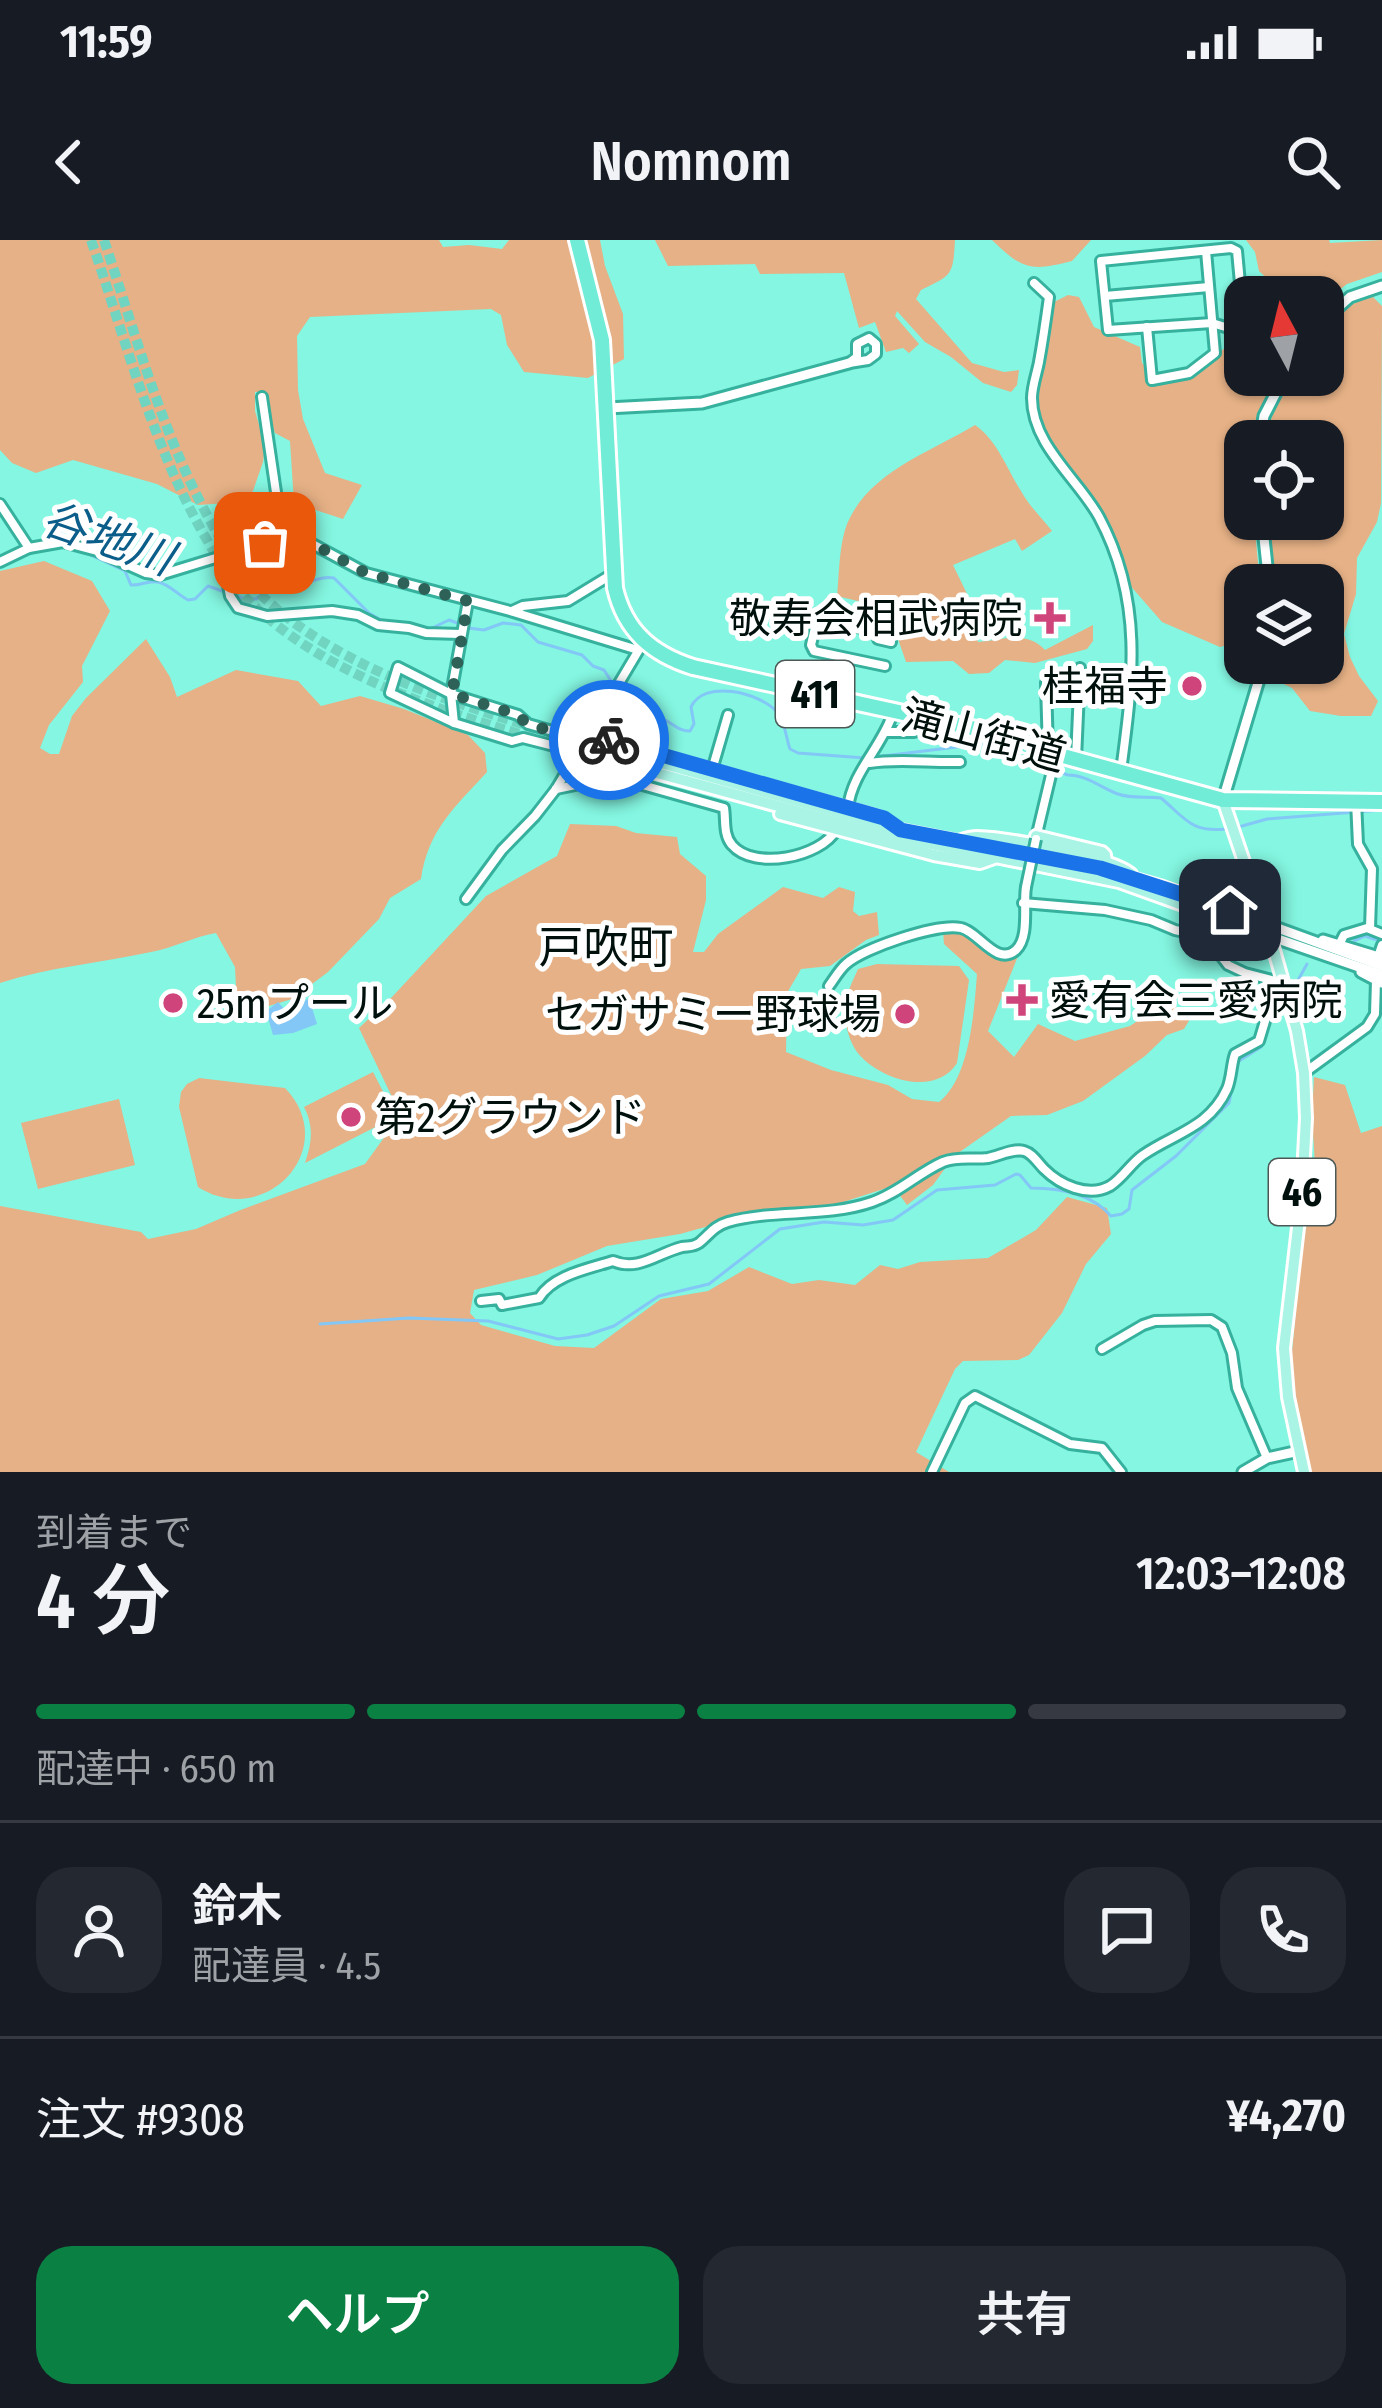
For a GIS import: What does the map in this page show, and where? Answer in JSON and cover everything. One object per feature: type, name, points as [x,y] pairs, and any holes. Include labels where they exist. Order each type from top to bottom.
[{"type":"highway","points":[[578,240],[600,327],[614,573],[621,608],[641,646]]},
{"type":"highway","name":"滝山街道","points":[[641,646],[693,667],[972,728],[1052,759],[1076,759],[1222,800],[1382,802]]},
{"type":"main road","points":[[1344,302],[1382,286]]},
{"type":"main road","points":[[607,408],[702,403],[849,363]]},
{"type":"main road","points":[[1222,800],[1258,684]]},
{"type":"main road","points":[[586,742],[712,770],[884,818],[901,830]]},
{"type":"main road","points":[[586,742],[901,830],[1069,861],[1137,879],[1230,910],[1307,950],[1380,980]]},
{"type":"main road","points":[[586,742],[877,833],[1068,870],[1267,929],[1381,954]]},
{"type":"main road","points":[[574,758],[725,803],[974,862],[997,856]]},
{"type":"main road","name":"46","points":[[1222,800],[1267,929],[1297,1031],[1304,1073],[1303,1182],[1284,1339],[1288,1397],[1304,1472]]},
{"type":"main road","points":[[955,842],[981,838],[1106,862],[1123,867],[1137,879]]},
{"type":"main road","points":[[1036,838],[1102,852],[1106,862]]},
{"type":"main road","points":[[1230,910],[1247,905],[1252,886]]},
{"type":"main road","points":[[1294,935],[1381,954]]},
{"type":"main road","points":[[1279,969],[1288,952],[1307,950]]},
{"type":"main road","points":[[1243,1472],[1267,1458],[1299,1450]]},
{"type":"street","points":[[1224,327],[1212,323],[1108,330],[1101,261],[1231,248],[1237,251],[1239,276]]},
{"type":"street","points":[[1147,327],[1152,380],[1189,373],[1215,353],[1206,251]]},
{"type":"street","points":[[1034,283],[1049,297],[1032,398],[1040,433],[1099,517],[1126,595],[1133,663],[1120,772]]},
{"type":"street","points":[[1105,296],[1209,287]]},
{"type":"street","points":[[262,397],[277,499],[292,531]]},
{"type":"street","points":[[0,504],[29,548]]},
{"type":"street","points":[[242,508],[366,573],[641,646],[556,789],[466,899]]},
{"type":"street","points":[[0,562],[29,548],[70,544],[160,575],[292,531]]},
{"type":"street","points":[[237,550],[227,577],[238,608],[267,616],[332,611],[362,616],[378,626],[461,634]]},
{"type":"street","points":[[511,611],[568,601],[614,573]]},
{"type":"street","points":[[454,723],[452,694],[468,601]]},
{"type":"street","points":[[806,616],[880,628],[878,639],[890,641]]},
{"type":"street","points":[[817,619],[812,650],[885,666]]},
{"type":"street","points":[[817,694],[821,676],[841,676],[845,659]]},
{"type":"street","points":[[398,667],[452,694],[518,715],[527,724],[586,742],[566,749],[524,738],[512,741],[454,723],[390,693],[398,667]]},
{"type":"street","points":[[1076,759],[1080,668]]},
{"type":"street","points":[[829,986],[845,964],[864,953],[943,928],[961,928],[994,952],[1008,955],[1022,942],[1023,903],[1052,759],[1046,683]]},
{"type":"street","points":[[848,808],[854,783],[887,732],[894,710]]},
{"type":"street","points":[[712,770],[728,715]]},
{"type":"street","points":[[887,732],[914,732]]},
{"type":"street","points":[[870,759],[960,762]]},
{"type":"street","points":[[556,789],[614,777],[725,803],[729,842],[758,858],[797,855],[832,838],[836,830]]},
{"type":"street","points":[[1356,803],[1358,844],[1372,869],[1370,928]]},
{"type":"street","points":[[482,1301],[499,1299],[502,1305],[539,1298],[569,1274],[613,1261],[638,1264],[698,1244],[707,1233],[729,1222],[871,1202],[941,1163],[962,1157],[1025,1151],[1068,1186],[1105,1188],[1137,1159],[1184,1134],[1226,1092],[1235,1054],[1258,1041],[1272,998],[1283,983],[1228,965],[1206,937],[1151,920],[1105,910],[1023,903]]},
{"type":"street","points":[[1340,943],[1344,935],[1370,928],[1382,934]]},
{"type":"street","points":[[1304,1073],[1366,1027],[1375,1014],[1380,980]]},
{"type":"street","points":[[1102,1349],[1155,1321],[1211,1320],[1222,1327],[1237,1388],[1267,1458]]},
{"type":"street","points":[[932,1472],[965,1402],[975,1396],[1070,1444],[1102,1448],[1121,1472]]},
{"type":"shaded area","points":[[0,240],[439,240],[443,247],[502,249],[509,240],[600,240],[623,314],[624,359],[588,378],[524,372],[507,345],[501,315],[491,309],[310,317],[297,336],[303,419],[325,473],[362,485],[343,519],[294,503],[290,441],[275,433],[262,392],[255,392],[255,411],[265,445],[253,491],[243,502],[198,505],[157,484],[73,460],[36,473],[12,463],[0,450]]},
{"type":"shaded area","points":[[655,240],[955,240],[949,273],[921,290],[916,299],[972,363],[1004,372],[1019,370],[1017,385],[1011,392],[983,383],[925,342],[897,311],[895,316],[919,344],[909,353],[903,348],[886,352],[875,322],[859,328],[844,273],[760,274],[755,264],[668,266]]},
{"type":"shaded area","points":[[992,240],[1091,240],[1072,261],[1036,267],[1019,262]]},
{"type":"shaded area","points":[[1246,240],[1382,240],[1382,272],[1344,286],[1344,276],[1264,276]]},
{"type":"shaded area","points":[[1068,295],[1079,297],[1094,327],[1140,347],[1151,381],[1190,375],[1224,349],[1224,396],[1266,396],[1257,420],[1224,420],[1224,540],[1256,540],[1258,564],[1224,564],[1224,646],[1162,622],[1128,583],[1099,510],[1049,444],[1039,417],[1037,392],[1050,304]]},
{"type":"shaded area","points":[[1373,297],[1382,306],[1381,503],[1377,522],[1357,558],[1356,594],[1344,634],[1344,564],[1272,564],[1270,540],[1344,540],[1344,420],[1271,420],[1283,396],[1344,396],[1344,312]]},
{"type":"shaded area","points":[[975,425],[996,447],[1024,496],[1052,531],[1022,551],[1015,539],[953,565],[971,602],[978,642],[1022,638],[1045,650],[1093,625],[1093,641],[1087,649],[1035,663],[1005,660],[989,673],[969,674],[953,661],[906,662],[896,633],[862,602],[837,596],[845,530],[866,494],[900,467]]},
{"type":"shaded area","points":[[44,561],[92,581],[110,611],[82,666],[83,682],[49,725],[40,748],[50,754],[59,754],[72,716],[86,698],[146,639],[177,697],[236,670],[298,681],[321,706],[360,696],[468,735],[485,753],[487,772],[437,833],[421,879],[390,898],[379,919],[328,972],[292,999],[252,1011],[237,1007],[235,967],[216,933],[159,950],[0,983],[0,571]]},
{"type":"shaded area","points":[[1344,634],[1359,676],[1378,701],[1371,716],[1341,716],[1310,711],[1284,684],[1344,684]]},
{"type":"shaded area","points":[[570,824],[677,837],[680,854],[706,876],[706,900],[693,952],[704,952],[718,934],[783,887],[823,898],[839,887],[855,892],[853,911],[859,916],[877,912],[879,935],[830,966],[801,969],[787,993],[786,1052],[888,1085],[912,1099],[939,1102],[958,1077],[968,1043],[977,974],[944,944],[943,931],[962,932],[1018,956],[988,1031],[1014,1057],[1038,1024],[1075,1041],[1130,1026],[1162,1004],[1174,1005],[1190,1019],[1184,1029],[1167,1035],[1083,1101],[1047,1115],[1011,1116],[954,1156],[933,1185],[907,1205],[893,1186],[837,1204],[759,1212],[680,1234],[607,1246],[537,1275],[474,1290],[470,1313],[481,1325],[555,1346],[594,1348],[661,1299],[708,1291],[749,1267],[792,1284],[819,1280],[855,1285],[880,1265],[898,1269],[920,1262],[988,1258],[1036,1230],[1067,1197],[1107,1208],[1111,1234],[1086,1264],[1062,1313],[1029,1355],[1018,1360],[963,1361],[955,1369],[916,1452],[949,1472],[0,1472],[0,1206],[141,1232],[148,1239],[196,1229],[365,1164],[391,1128],[391,1119],[305,1163],[311,1135],[304,1107],[373,1072],[392,1109],[393,1099],[359,1028],[486,896],[557,856]]},
{"type":"shaded area","name":"セガサミー野球場","points":[[877,964],[959,966],[969,980],[957,1063],[947,1074],[935,1080],[907,1081],[878,1070],[857,1052],[847,1030],[846,1001],[858,969]]},
{"type":"shaded area","points":[[1314,1077],[1345,1085],[1361,1133],[1382,1126],[1382,1472],[1311,1472],[1293,1390],[1291,1362],[1303,1236],[1317,1199]]},
{"type":"shaded area","points":[[199,1078],[285,1088],[300,1111],[305,1134],[300,1157],[288,1176],[270,1190],[248,1198],[224,1198],[198,1187],[179,1107],[181,1092]]},
{"type":"shaded area","points":[[119,1099],[135,1165],[38,1189],[21,1123]]},
{"type":"water","points":[[309,998],[317,1024],[273,1035],[266,1011],[278,1002],[288,1013]]},
{"type":"waterway","name":"谷地川","points":[[0,513],[15,534]]},
{"type":"waterway","name":"谷地川","points":[[45,549],[65,547]]},
{"type":"waterway","name":"谷地川","points":[[80,550],[125,571],[131,585],[161,583],[188,600],[208,586],[256,599],[277,582],[334,578],[386,623]]},
{"type":"waterway","name":"谷地川","points":[[430,629],[449,620],[460,624]]},
{"type":"waterway","name":"谷地川","points":[[468,628],[521,625],[538,642],[582,655],[604,670],[613,684]]},
{"type":"waterway","name":"谷地川","points":[[613,700],[617,724],[635,739],[657,718],[690,731],[694,724],[691,707],[698,698],[732,691],[758,699],[777,712],[790,749],[865,758]]},
{"type":"waterway","name":"谷地川","points":[[875,757],[981,744],[1118,794],[1161,798],[1196,826],[1226,829]]},
{"type":"waterway","name":"谷地川","points":[[1235,828],[1267,819],[1382,810]]},
{"type":"waterway","points":[[1354,941],[1365,936],[1380,941]]},
{"type":"waterway","points":[[1292,991],[1307,964]]},
{"type":"waterway","points":[[1235,1068],[1261,1047],[1282,996]]},
{"type":"waterway","points":[[320,1324],[409,1318],[488,1321],[558,1339],[587,1335],[614,1326],[659,1296],[709,1284],[780,1229],[893,1220],[937,1190],[995,1185],[1016,1174],[1031,1188],[1075,1194],[1095,1202],[1111,1216],[1122,1214],[1129,1209],[1132,1190],[1176,1156],[1229,1103],[1234,1078]]},
{"type":"tunnel","points":[[91,240],[171,468],[207,540],[242,593],[278,626],[346,669],[421,702],[536,739]]},
{"type":"tunnel","points":[[104,240],[181,462],[225,547],[251,584],[286,617],[352,659],[424,691],[535,728]]},
{"type":"way so far","points":[[265,543],[295,534],[366,573],[468,601],[452,694],[518,715],[527,724],[584,740],[588,733],[609,740]]},
{"type":"place","name":"敬寿会相武病院","points":[[1050,618]]},
{"type":"place","name":"桂福寺","points":[[1192,686]]},
{"type":"place","name":"愛有会三愛病院","points":[[1022,1000]]},
{"type":"place","name":"25mプール","points":[[173,1003]]},
{"type":"place","name":"セガサミー野球場","points":[[905,1014]]},
{"type":"place","name":"第2グラウンド","points":[[351,1117]]},
{"type":"district","name":"戸吹町","points":[[606,947]]},
{"type":"route","points":[[609,740],[884,818],[901,830],[1100,868],[1230,910]]}]
